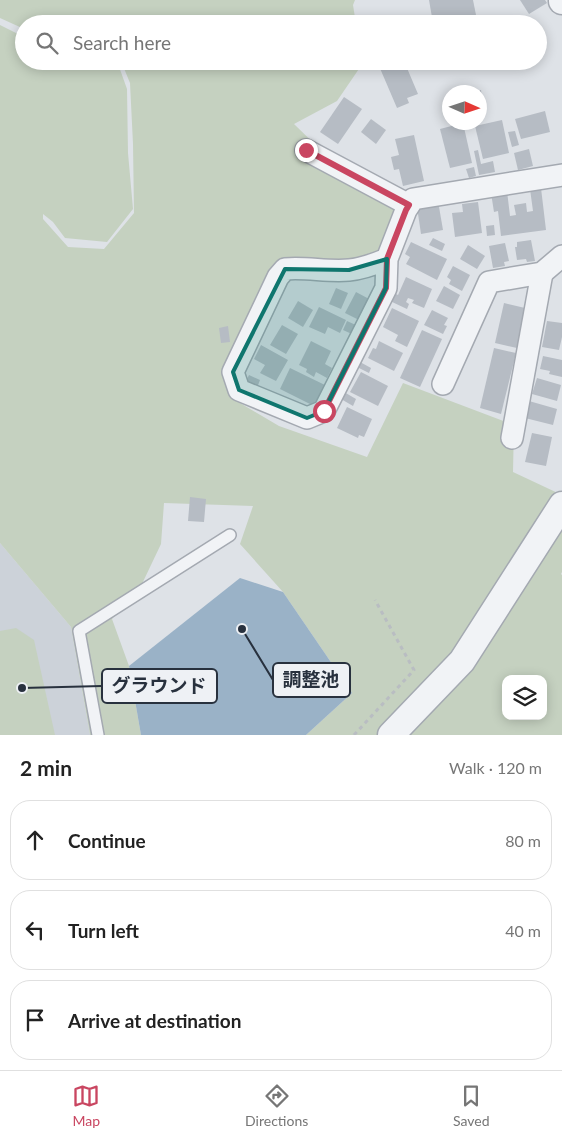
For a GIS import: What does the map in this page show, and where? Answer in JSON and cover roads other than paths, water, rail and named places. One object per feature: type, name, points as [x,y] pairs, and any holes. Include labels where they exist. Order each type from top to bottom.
[{"type":"street","points":[[306,150],[409,205]]},
{"type":"street","points":[[387,259],[349,270],[285,268],[278,277],[233,372],[239,390],[307,418],[324,411],[386,288],[387,259],[406,210],[413,199],[562,175]]},
{"type":"street","points":[[443,384],[489,282],[542,273],[562,256]]},
{"type":"street","points":[[512,438],[542,273]]},
{"type":"street","points":[[391,735],[462,661],[562,505]]},
{"type":"lane","points":[[98,735],[79,631],[230,535]]},
{"type":"water","points":[[240,578],[283,592],[352,693],[306,735],[141,735],[129,666]]},
{"type":"place","name":"調整池","points":[[242,629]]},
{"type":"place","name":"グラウンド","points":[[22,688]]}]
